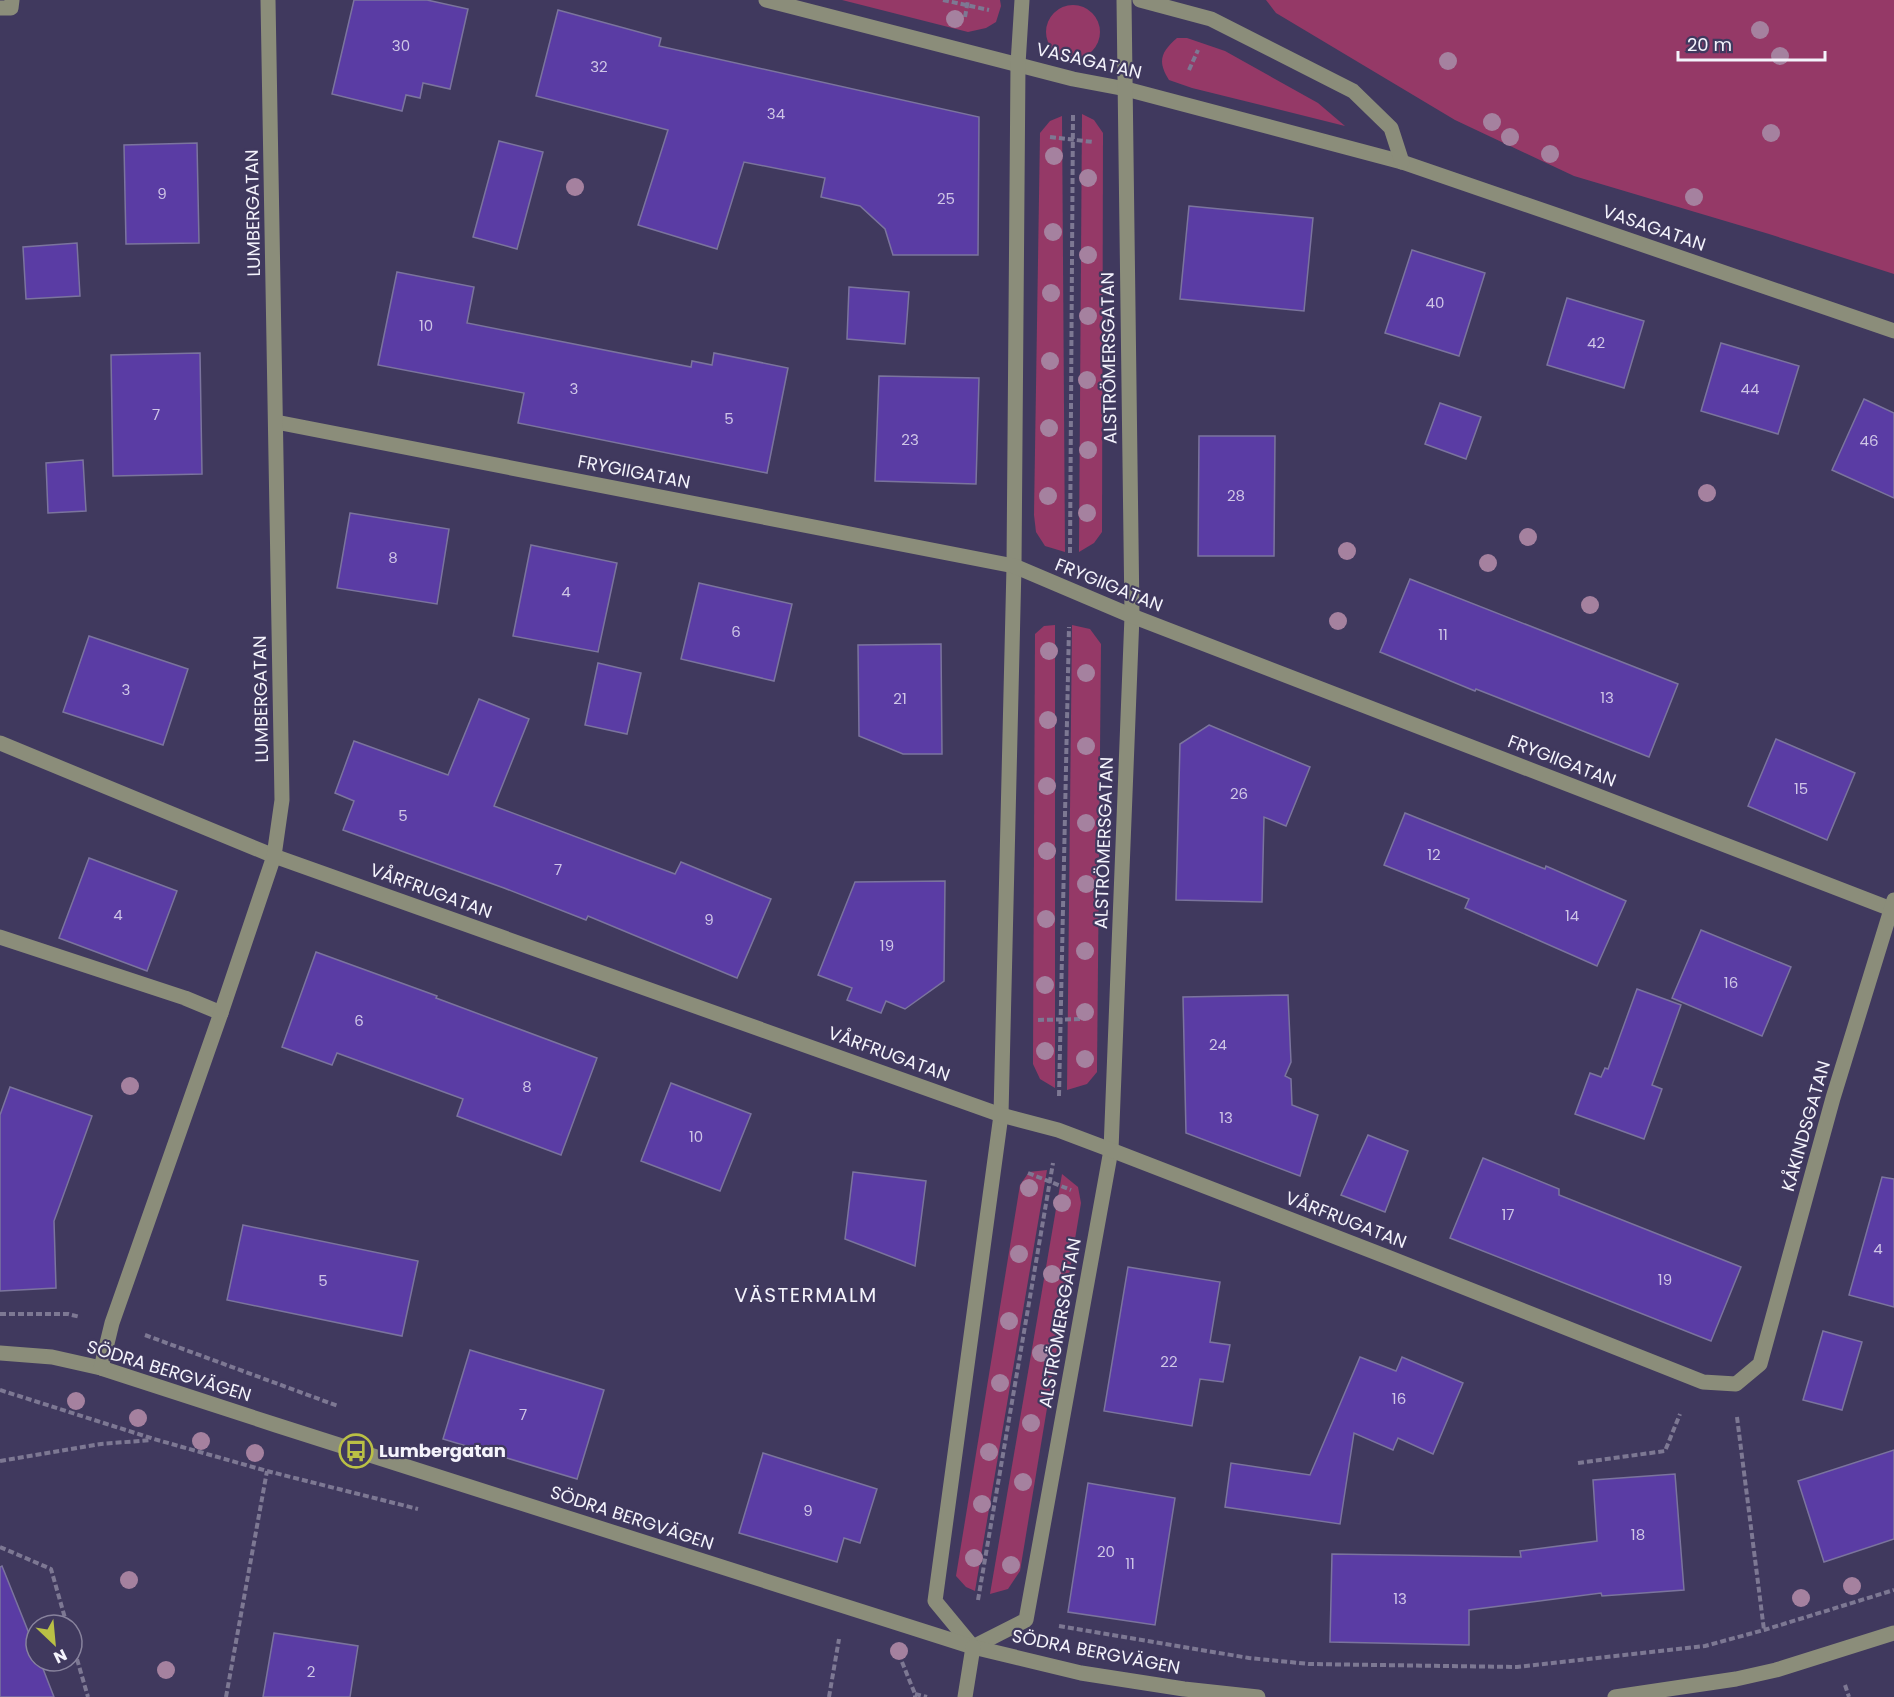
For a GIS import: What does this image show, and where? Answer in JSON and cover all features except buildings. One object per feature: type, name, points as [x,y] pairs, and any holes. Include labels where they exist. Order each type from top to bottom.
[{"type":"street","points":[[0,8],[11,8],[12,0]]},
{"type":"street","name":"LUMBERGATAN","points":[[101,1368],[112,1323],[274,856],[282,800],[268,0]]},
{"type":"street","name":"VASAGATAN","points":[[766,0],[1073,80],[1126,89],[1402,162],[1894,331]]},
{"type":"street","points":[[965,1697],[973,1647],[936,1601],[1001,1115],[1014,566],[1018,64],[1022,0]]},
{"type":"street","name":"ALSTRÖMERSGATAN","points":[[1026,1620],[1111,1150],[1132,615],[1124,0]]},
{"type":"street","points":[[1140,0],[1211,19],[1353,91],[1391,128],[1402,162]]},
{"type":"street","name":"FRYGIIGATAN","points":[[276,422],[1014,566],[1132,615],[1892,905]]},
{"type":"street","name":"VÅRFRUGATAN","points":[[0,743],[274,856],[1001,1115],[1058,1130],[1703,1382],[1736,1384],[1760,1364]]},
{"type":"street","name":"KÅKINDSGATAN","points":[[1760,1364],[1833,1098],[1892,905]]},
{"type":"street","points":[[0,937],[185,998],[221,1013]]},
{"type":"street","name":"SÖDRA BERGVÄGEN","points":[[0,1353],[52,1358],[101,1368],[973,1647],[1081,1673],[1184,1693],[1258,1697]]},
{"type":"street","points":[[973,1647],[1026,1620]]},
{"type":"street","points":[[1615,1697],[1736,1679],[1776,1670],[1894,1633]]},
{"type":"path","points":[[943,0],[993,12]]},
{"type":"path","points":[[936,1601],[976,1609],[1058,1130],[1070,590],[1073,117]]},
{"type":"path","points":[[1018,134],[1126,147]]},
{"type":"path","points":[[1003,1022],[1116,1017]]},
{"type":"path","points":[[995,1160],[1102,1202]]},
{"type":"path","points":[[0,1390],[154,1439],[427,1512]]},
{"type":"path","points":[[1578,1463],[1665,1451],[1680,1414]]},
{"type":"path","points":[[1737,1427],[1764,1630]]},
{"type":"path","points":[[0,1461],[101,1444],[154,1439]]},
{"type":"path","points":[[226,1697],[267,1471]]},
{"type":"path","points":[[0,1547],[51,1569],[64,1613]]},
{"type":"path","points":[[1026,1620],[1249,1658],[1309,1664],[1517,1667],[1705,1646],[1894,1590]]},
{"type":"path","points":[[829,1697],[839,1638],[850,1642]]},
{"type":"path","points":[[893,1658],[904,1662],[915,1695],[927,1697]]},
{"type":"path","points":[[81,1673],[88,1697]]},
{"type":"path","points":[[1845,1684],[1849,1697]]},
{"type":"shaded area","points":[[842,0],[1000,0],[1001,6],[996,22],[986,28],[968,32]]},
{"type":"shaded area","points":[[1266,0],[1894,0],[1894,274],[1574,176],[1455,120],[1276,13]]},
{"type":"shaded area","points":[[1068,5],[1078,5],[1088,9],[1096,17],[1100,32],[1096,47],[1088,55],[1078,59],[1068,59],[1058,55],[1050,47],[1046,37],[1046,27],[1050,17],[1058,9]]},
{"type":"shaded area","points":[[1177,38],[1187,38],[1225,51],[1318,103],[1345,126],[1192,88],[1169,80],[1162,62],[1164,52]]},
{"type":"shaded area","points":[[1082,114],[1094,120],[1103,133],[1102,532],[1094,543],[1079,552]]},
{"type":"shaded area","points":[[1062,116],[1065,552],[1045,546],[1036,532],[1034,515],[1040,133],[1050,121]]},
{"type":"shaded area","points":[[1055,625],[1055,1088],[1040,1079],[1033,1064],[1035,634],[1044,626]]},
{"type":"shaded area","points":[[1072,625],[1090,629],[1101,644],[1097,1072],[1087,1084],[1067,1090]]},
{"type":"shaded area","points":[[1047,1170],[975,1591],[966,1587],[956,1576],[1020,1185],[1029,1172]]},
{"type":"shaded area","points":[[1062,1174],[1078,1187],[1081,1203],[1020,1571],[1008,1589],[990,1594]]},
{"type":"place","name":"Lumbergatan","points":[[356,1451]]},
{"type":"district","name":"VÄSTERMALM","points":[[806,1295]]}]
